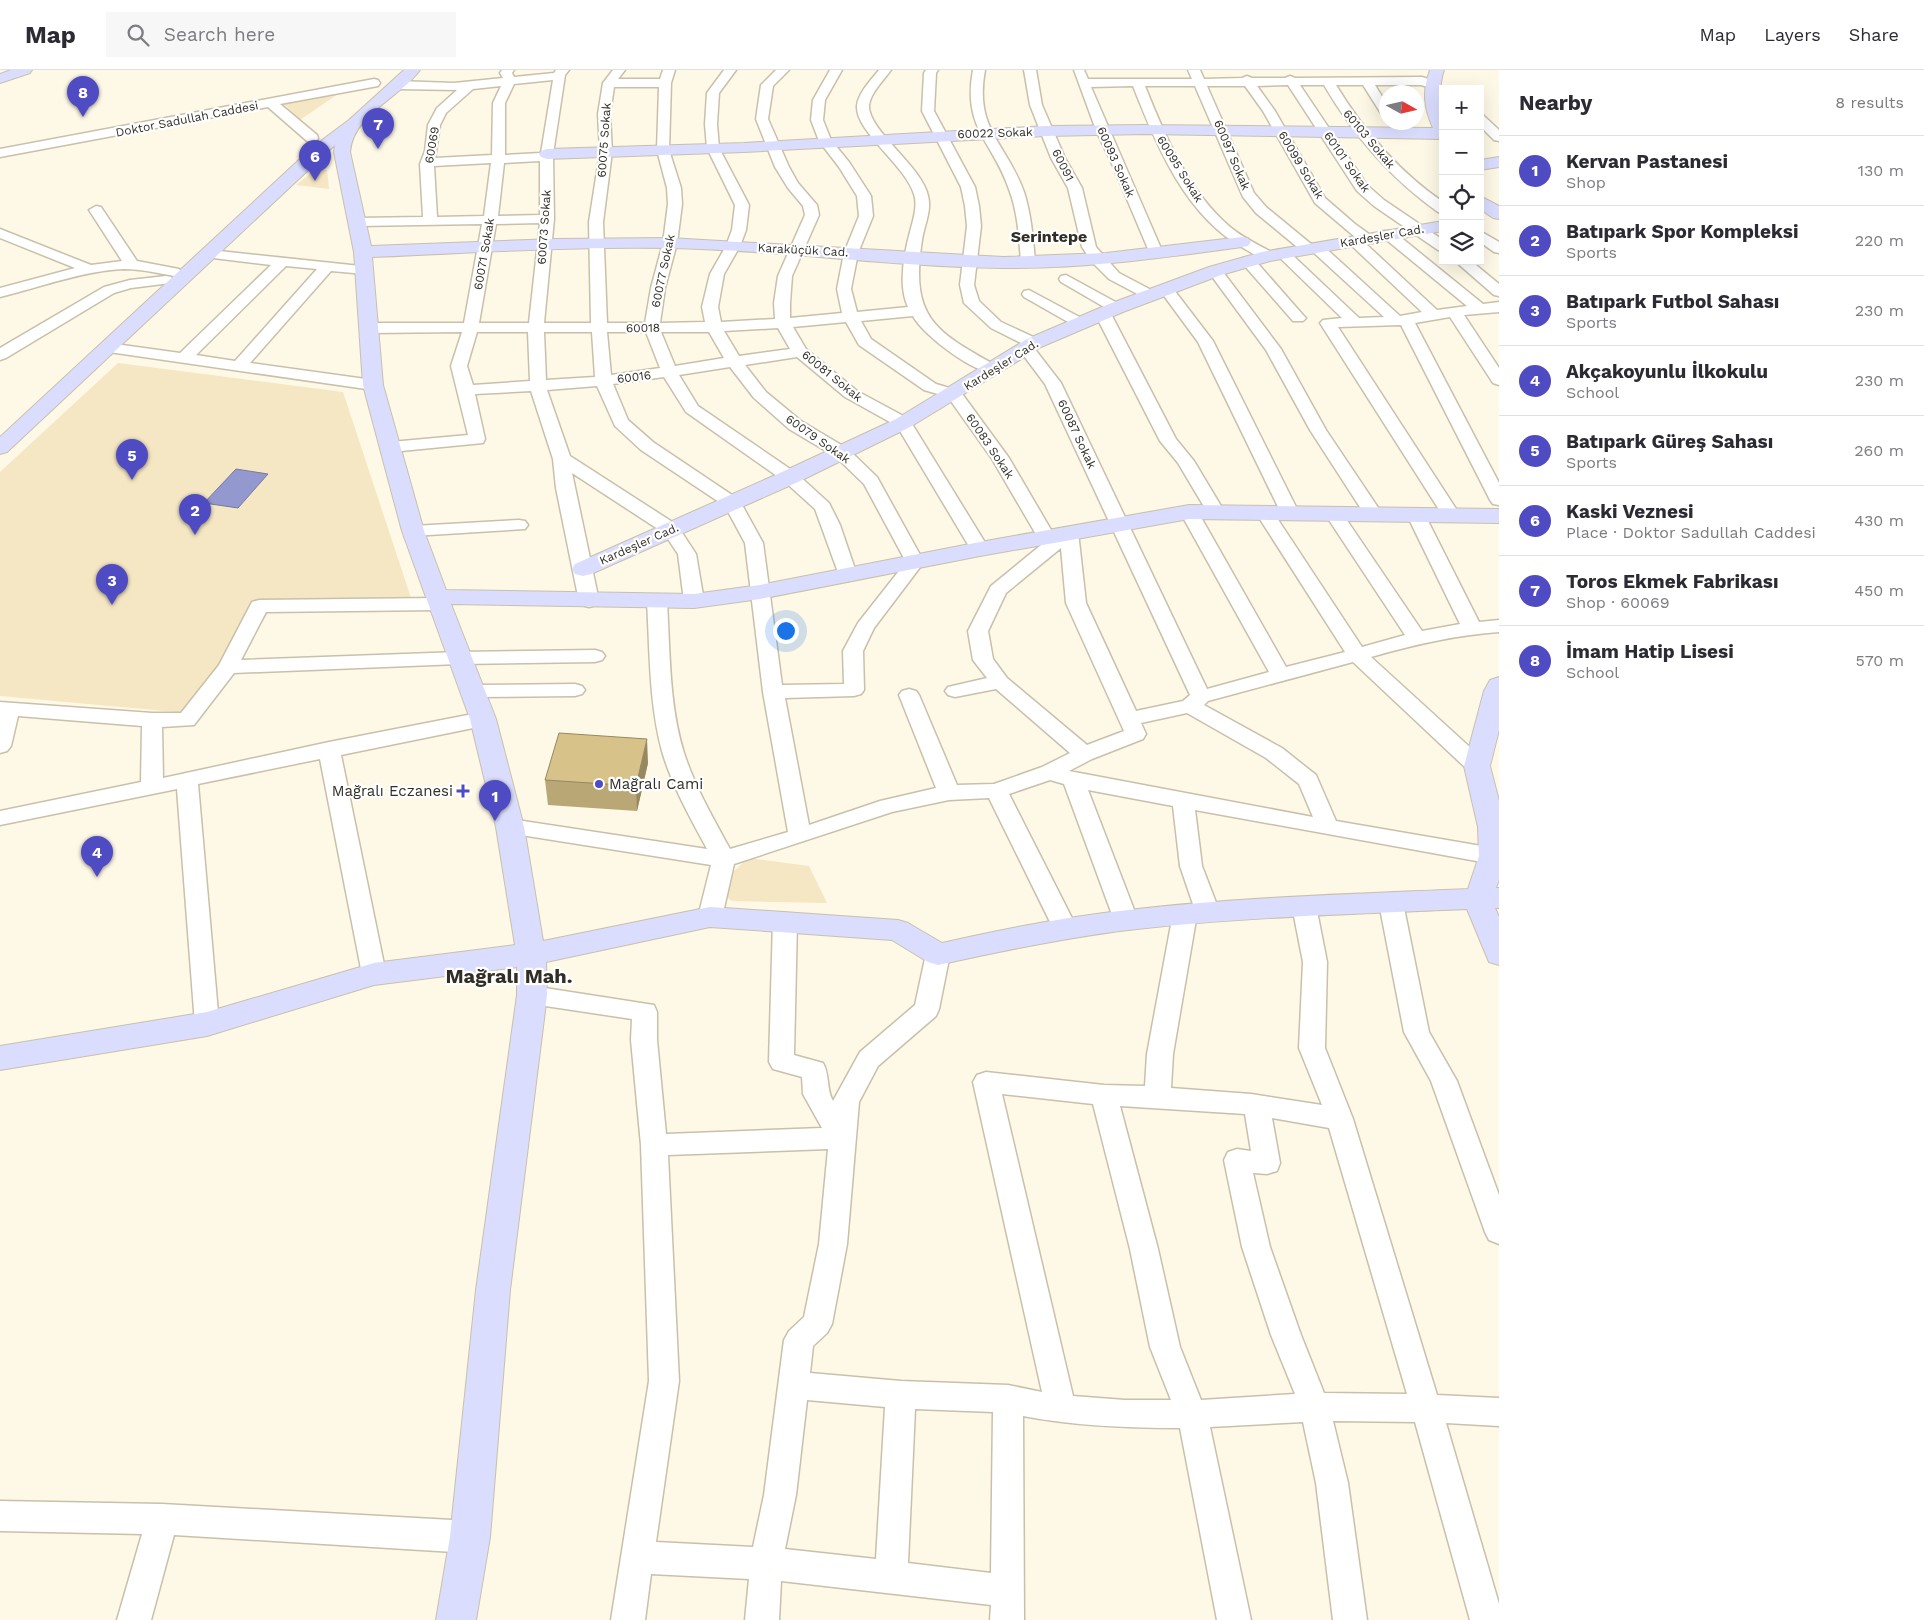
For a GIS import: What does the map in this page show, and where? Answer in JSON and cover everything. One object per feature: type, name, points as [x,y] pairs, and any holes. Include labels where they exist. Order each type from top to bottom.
[{"type":"street","points":[[0,79],[25,70]]},
{"type":"street","points":[[354,102],[374,83],[414,70]]},
{"type":"street","name":"60075 Sokak","points":[[619,70],[610,83],[604,114],[606,152],[596,222],[599,328],[603,381],[621,422],[640,440],[732,503]]},
{"type":"street","name":"60079 Sokak","points":[[730,70],[713,93],[711,124],[713,148],[742,205],[739,230],[718,274],[710,307],[714,326],[735,362],[760,395],[795,425],[842,453],[871,481],[915,562]]},
{"type":"street","name":"60081 Sokak","points":[[783,70],[767,85],[762,119],[782,167],[792,185],[810,206],[812,214],[785,276],[782,303],[783,323],[800,352],[852,394],[904,423]]},
{"type":"street","points":[[836,70],[819,100],[817,120],[825,141],[844,165],[864,196],[866,216],[851,253],[844,289],[850,317],[865,342],[930,387],[954,394]]},
{"type":"street","points":[[885,70],[874,84],[863,106],[868,124],[909,173],[922,195],[911,258],[910,282],[916,310],[924,324],[952,347],[991,369]]},
{"type":"street","name":"60087 Sokak","points":[[932,70],[930,73],[928,111],[968,187],[974,226],[967,285],[972,303],[996,325],[1030,345],[1053,383],[1082,448],[1121,524],[1196,702]]},
{"type":"street","points":[[979,70],[977,97],[979,120],[1002,159],[1017,191],[1028,261]]},
{"type":"street","name":"60091","points":[[1030,70],[1036,104],[1058,158],[1075,188],[1089,247],[1097,259]]},
{"type":"street","points":[[394,77],[454,87],[509,75],[561,73]]},
{"type":"street","name":"60073 Sokak","points":[[561,73],[547,155],[547,219],[536,329],[538,386],[562,459],[565,488],[589,601]]},
{"type":"street","name":"60071 Sokak","points":[[391,447],[477,439],[459,366],[471,327],[486,248],[498,160],[499,103],[509,75]]},
{"type":"street","points":[[1081,76],[1137,82],[1196,76],[1351,76],[1367,81],[1387,75],[1426,76],[1431,108],[1442,130]]},
{"type":"street","name":"60093 Sokak","points":[[1081,76],[1102,130],[1120,166],[1156,253]]},
{"type":"street","name":"60097 Sokak","points":[[1196,76],[1248,194],[1262,210],[1402,321]]},
{"type":"street","points":[[394,77],[354,122],[343,142],[342,152],[358,222],[364,261],[373,385],[413,531],[459,658],[474,690],[483,719],[510,827],[531,954],[532,995],[493,1290],[470,1537],[456,1620]]},
{"type":"street","points":[[610,83],[667,77]]},
{"type":"street","name":"60077 Sokak","points":[[667,77],[663,150],[674,188],[675,204],[670,243],[658,288],[652,328],[670,372],[692,409],[790,477],[823,507],[832,525],[848,574]]},
{"type":"street","name":"60099 Sokak","points":[[1239,77],[1269,111],[1320,200],[1350,227],[1435,316]]},
{"type":"street","name":"60101 Sokak","points":[[1282,77],[1328,133],[1362,188],[1379,203],[1439,244]]},
{"type":"street","name":"60103 Sokak","points":[[1320,77],[1390,166],[1424,197],[1439,206]]},
{"type":"street","points":[[1367,81],[1379,101]]},
{"type":"street","name":"60095 Sokak","points":[[1137,82],[1156,129],[1197,199],[1225,230],[1242,242],[1275,255],[1355,322]]},
{"type":"street","name":"Doktor Sadullah Caddesi","points":[[0,153],[374,83]]},
{"type":"street","name":"60069","points":[[430,221],[428,162],[431,151],[430,138],[441,111],[472,84]]},
{"type":"street","points":[[271,102],[345,171]]},
{"type":"street","points":[[0,448],[299,169],[333,120]]},
{"type":"street","points":[[0,431],[171,276],[236,220],[284,163],[354,122]]},
{"type":"street","points":[[1484,122],[1499,137]]},
{"type":"street","name":"60022 Sokak","points":[[547,155],[774,146],[825,141],[1047,131],[1156,129],[1363,133],[1383,130]]},
{"type":"street","name":"60022 Sokak","points":[[1415,130],[1439,133]]},
{"type":"street","points":[[428,162],[498,160],[547,155]]},
{"type":"street","points":[[299,169],[324,163],[334,164],[345,171]]},
{"type":"street","points":[[1484,204],[1499,214]]},
{"type":"street","points":[[96,210],[133,266]]},
{"type":"street","points":[[1484,220],[1499,218]]},
{"type":"street","points":[[358,222],[547,219]]},
{"type":"street","name":"Kardeşler Cad.","points":[[583,569],[790,477],[904,423],[954,394],[1030,345],[1110,311],[1215,271],[1248,261],[1388,234],[1439,227]]},
{"type":"street","points":[[0,233],[91,270]]},
{"type":"street","points":[[1388,234],[1480,308]]},
{"type":"street","points":[[1484,238],[1499,249]]},
{"type":"street","name":"Karaküçük Cad.","points":[[364,261],[486,248],[670,243],[796,249],[970,262],[1028,261],[1097,259],[1242,242]]},
{"type":"street","points":[[210,254],[326,267],[364,261]]},
{"type":"street","points":[[1097,259],[1114,276],[1158,292],[1205,341],[1290,513]]},
{"type":"street","points":[[1248,261],[1298,318]]},
{"type":"street","points":[[184,358],[281,262]]},
{"type":"street","points":[[1467,265],[1499,292]]},
{"type":"street","points":[[0,293],[91,270],[133,266],[171,276]]},
{"type":"street","points":[[240,365],[326,267]]},
{"type":"street","points":[[1215,271],[1273,349],[1318,430],[1374,515]]},
{"type":"street","points":[[0,355],[109,290],[171,276]]},
{"type":"street","points":[[1066,279],[1110,311],[1168,441],[1185,461],[1215,511]]},
{"type":"street","points":[[1029,294],[1080,323]]},
{"type":"street","points":[[1451,515],[1328,323],[1402,321],[1480,308],[1499,307]]},
{"type":"street","name":"60018","points":[[370,328],[471,327],[536,329],[714,326],[783,323],[916,310]]},
{"type":"street","points":[[1454,312],[1499,380]]},
{"type":"street","points":[[1402,321],[1492,474],[1499,500]]},
{"type":"street","points":[[108,348],[373,385]]},
{"type":"street","name":"60016","points":[[466,390],[603,381],[800,352]]},
{"type":"street","name":"60083 Sokak","points":[[954,394],[1000,458],[1046,536]]},
{"type":"street","points":[[904,423],[948,499],[980,549]]},
{"type":"street","points":[[562,459],[671,529],[687,554],[694,601]]},
{"type":"street","points":[[732,503],[754,543],[773,692],[800,836]]},
{"type":"street","points":[[1189,512],[1281,676]]},
{"type":"street","points":[[0,746],[5,708],[152,720],[187,720],[228,667],[259,606],[437,600],[694,601],[760,592],[1046,536],[1189,512],[1499,516]]},
{"type":"street","points":[[1265,513],[1358,655],[1477,766],[1494,813],[1492,827],[1493,856],[1488,899],[1499,954]]},
{"type":"street","points":[[1334,514],[1418,638]]},
{"type":"street","points":[[1416,515],[1472,628]]},
{"type":"street","points":[[413,531],[519,525]]},
{"type":"street","points":[[1069,532],[998,590],[978,631],[983,660],[1000,682],[1084,754]]},
{"type":"street","points":[[510,827],[724,859],[888,806],[949,793],[996,791],[1050,772],[1084,754],[1136,734],[1076,603],[1069,532]]},
{"type":"street","points":[[773,692],[854,690],[853,651],[865,627],[915,562]]},
{"type":"street","points":[[657,602],[661,683],[674,751],[698,811],[724,859],[710,918]]},
{"type":"street","points":[[1130,719],[1196,702],[1418,638],[1472,628],[1499,626]]},
{"type":"street","points":[[228,667],[459,658],[595,656]]},
{"type":"street","points":[[955,692],[1000,682]]},
{"type":"street","points":[[1477,766],[1496,690],[1499,685]]},
{"type":"street","points":[[474,690],[576,690]]},
{"type":"street","points":[[909,696],[949,793]]},
{"type":"street","points":[[1196,702],[1274,753],[1308,780],[1327,826]]},
{"type":"street","points":[[0,818],[329,749],[483,719]]},
{"type":"street","points":[[152,720],[152,787]]},
{"type":"street","points":[[329,749],[374,974]]},
{"type":"street","points":[[1050,772],[1073,780],[1183,801],[1493,856]]},
{"type":"street","points":[[187,780],[207,1024]]},
{"type":"street","points":[[1073,780],[1126,920]]},
{"type":"street","points":[[996,791],[1066,930]]},
{"type":"street","points":[[1157,1097],[1160,1054],[1197,914],[1183,801]]},
{"type":"street","points":[[0,1058],[207,1024],[374,974],[531,954],[710,918],[785,920],[898,930],[938,954],[1002,940],[1126,920],[1304,906],[1488,899]]},
{"type":"street","points":[[1391,903],[1417,1032],[1444,1081],[1499,1232]]},
{"type":"street","points":[[1304,906],[1315,962],[1312,1048],[1340,1119],[1426,1408],[1486,1620]]},
{"type":"street","points":[[785,920],[782,1062],[814,1070],[816,1094],[842,1138]]},
{"type":"street","points":[[762,1620],[766,1564],[780,1495],[799,1340],[817,1324],[833,1244],[846,1102],[869,1059],[927,1009],[938,954]]},
{"type":"street","points":[[532,995],[645,1012],[644,1040],[654,1145],[664,1381],[628,1620]]},
{"type":"street","points":[[1061,1409],[986,1082],[1104,1096],[1157,1097],[1257,1104],[1340,1119]]},
{"type":"street","points":[[1104,1096],[1144,1249],[1164,1347],[1192,1414],[1234,1620]]},
{"type":"street","points":[[1257,1104],[1267,1163],[1237,1160],[1256,1247],[1286,1335],[1315,1407],[1332,1483],[1350,1620]]},
{"type":"street","points":[[654,1145],[842,1138]]},
{"type":"street","points":[[793,1385],[901,1396],[1008,1399],[1061,1409],[1125,1414],[1192,1414],[1315,1407],[1426,1408],[1499,1412]]},
{"type":"street","points":[[890,1578],[901,1396]]},
{"type":"street","points":[[639,1557],[766,1564],[845,1571],[890,1578],[1007,1606],[1008,1399]]},
{"type":"street","points":[[0,1516],[162,1519],[470,1537]]},
{"type":"street","points":[[134,1620],[162,1519]]},
{"type":"shaded area","points":[[342,91],[300,120],[284,104]]},
{"type":"shaded area","points":[[316,169],[327,170],[329,189],[296,185]]},
{"type":"shaded area","points":[[118,363],[343,392],[411,598],[278,599],[198,714],[0,696],[0,472]]},
{"type":"shaded area","points":[[748,858],[809,866],[827,903],[732,901],[725,896],[731,874]]},
{"type":"water","points":[[236,469],[268,474],[238,508],[204,503]]},
{"type":"building","points":[[559,733],[647,739],[636,786],[545,780]]},
{"type":"place","name":"İmam Hatip Lisesi","points":[[83,117]]},
{"type":"place","name":"Toros Ekmek Fabrikası","points":[[378,149]]},
{"type":"place","name":"Kaski Veznesi","points":[[315,181]]},
{"type":"place","name":"Batıpark Güreş Sahası","points":[[132,480]]},
{"type":"place","name":"Batıpark Spor Kompleksi","points":[[195,535]]},
{"type":"place","name":"Batıpark Futbol Sahası","points":[[112,605]]},
{"type":"place","name":"Mağralı Cami","points":[[599,784]]},
{"type":"place","name":"Mağralı Eczanesi","points":[[463,791]]},
{"type":"place","name":"Kervan Pastanesi","points":[[495,821]]},
{"type":"place","name":"Akçakoyunlu İlkokulu","points":[[97,877]]},
{"type":"district","name":"Serintepe","points":[[1049,236]]},
{"type":"district","name":"Mağralı Mah.","points":[[509,976]]}]
